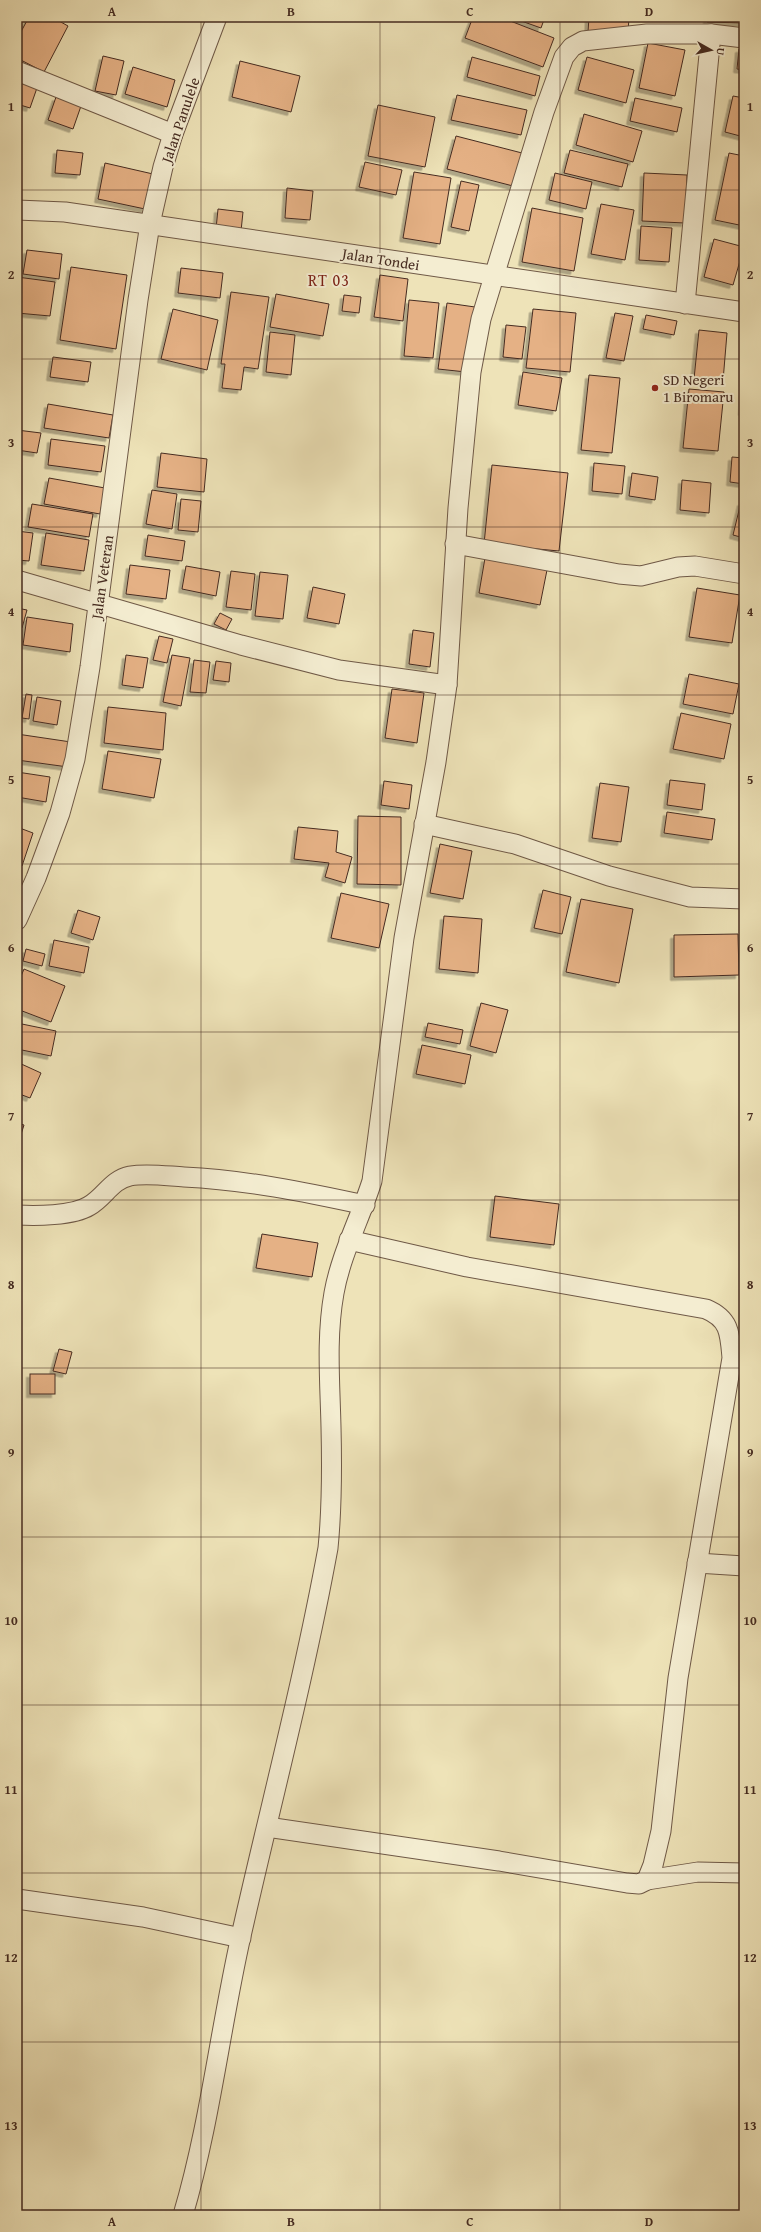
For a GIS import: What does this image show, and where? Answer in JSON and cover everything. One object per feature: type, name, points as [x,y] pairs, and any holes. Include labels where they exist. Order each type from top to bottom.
[{"type":"street","name":"Jalan Panulele","points":[[150,224],[163,167],[173,134],[217,17]]},
{"type":"street","points":[[183,2215],[206,2120],[241,1938],[267,1827],[328,1548],[331,1518],[331,1426],[328,1384],[330,1320],[334,1293],[349,1240],[365,1205],[372,1181],[393,1015],[447,685],[455,544],[470,378],[481,319],[544,112],[564,57],[572,47],[583,41],[647,34],[711,34],[744,38]]},
{"type":"street","points":[[685,304],[711,34]]},
{"type":"street","points":[[17,71],[173,134]]},
{"type":"street","points":[[17,199],[65,212]]},
{"type":"street","name":"Jalan Tondei","points":[[17,210],[65,212],[495,277],[744,312]]},
{"type":"street","name":"Jalan Veteran","points":[[17,920],[36,878],[68,788],[88,681],[138,300],[150,224]]},
{"type":"street","points":[[455,544],[619,574],[640,576],[678,567],[695,566],[744,574]]},
{"type":"street","points":[[17,580],[241,645],[339,670],[447,685]]},
{"type":"street","points":[[424,824],[515,844],[609,876],[690,897],[744,899]]},
{"type":"street","points":[[17,1215],[31,1216],[76,1211],[89,1206],[110,1186],[122,1178],[138,1175],[224,1179],[290,1189],[365,1205]]},
{"type":"street","points":[[349,1240],[467,1267],[686,1305],[717,1314],[726,1323],[731,1338],[732,1358],[678,1678],[661,1831],[653,1866],[647,1880]]},
{"type":"street","points":[[697,1563],[744,1566]]},
{"type":"street","points":[[267,1827],[492,1860],[627,1883],[640,1884],[647,1880],[698,1872],[744,1873]]},
{"type":"street","points":[[17,1898],[143,1917],[241,1938]]},
{"type":"building","points":[[17,17],[23,18],[17,28]]},
{"type":"building","points":[[29,17],[52,17],[68,26],[44,72],[17,58],[17,39]]},
{"type":"building","points":[[473,17],[500,17],[554,38],[543,67],[465,38]]},
{"type":"building","points":[[510,17],[545,17],[541,28]]},
{"type":"building","points":[[589,17],[629,17],[628,33],[588,32]]},
{"type":"building","points":[[707,17],[744,17],[744,23],[707,22]]},
{"type":"building","points":[[648,43],[685,50],[675,96],[639,88]]},
{"type":"building","points":[[739,49],[744,49],[744,70],[737,69]]},
{"type":"building","points":[[103,56],[124,61],[116,95],[95,91]]},
{"type":"building","points":[[472,57],[540,76],[535,96],[467,77]]},
{"type":"building","points":[[587,57],[634,70],[626,103],[578,90]]},
{"type":"building","points":[[240,61],[300,76],[291,112],[232,97]]},
{"type":"building","points":[[133,67],[175,80],[167,107],[125,94]]},
{"type":"building","points":[[17,78],[38,85],[30,108],[17,104]]},
{"type":"building","points":[[457,95],[527,110],[521,135],[451,120]]},
{"type":"building","points":[[733,96],[744,98],[744,137],[725,132]]},
{"type":"building","points":[[56,97],[81,106],[73,129],[48,120]]},
{"type":"building","points":[[635,98],[682,108],[677,132],[630,121]]},
{"type":"building","points":[[378,105],[435,117],[425,167],[368,156]]},
{"type":"building","points":[[584,114],[642,131],[633,162],[576,145]]},
{"type":"building","points":[[456,136],[522,153],[513,186],[447,169]]},
{"type":"building","points":[[57,150],[83,153],[80,175],[55,173]]},
{"type":"building","points":[[570,150],[628,164],[622,187],[564,173]]},
{"type":"building","points":[[729,153],[744,156],[744,226],[715,220]]},
{"type":"building","points":[[365,162],[402,170],[396,195],[359,187]]},
{"type":"building","points":[[105,163],[153,174],[145,209],[98,199]]},
{"type":"building","points":[[414,172],[451,178],[440,244],[403,238]]},
{"type":"building","points":[[555,173],[592,182],[586,209],[549,200]]},
{"type":"building","points":[[644,173],[687,175],[685,223],[642,221]]},
{"type":"building","points":[[461,181],[479,185],[469,231],[451,227]]},
{"type":"building","points":[[287,188],[313,191],[310,220],[285,218]]},
{"type":"building","points":[[601,204],[634,210],[625,260],[591,254]]},
{"type":"building","points":[[532,208],[583,218],[574,271],[522,262]]},
{"type":"building","points":[[218,209],[243,212],[241,231],[216,229]]},
{"type":"building","points":[[641,226],[672,228],[669,262],[639,260]]},
{"type":"building","points":[[714,239],[744,247],[733,285],[704,277]]},
{"type":"building","points":[[27,250],[62,254],[59,279],[23,274]]},
{"type":"building","points":[[71,267],[127,275],[116,349],[60,340]]},
{"type":"building","points":[[181,268],[223,273],[220,298],[178,293]]},
{"type":"building","points":[[380,275],[408,279],[403,321],[374,317]]},
{"type":"building","points":[[17,277],[55,282],[50,316],[17,313]]},
{"type":"building","points":[[231,292],[269,297],[258,369],[244,367],[241,390],[222,388],[225,364],[221,364]]},
{"type":"building","points":[[276,294],[329,304],[323,336],[270,327]]},
{"type":"building","points":[[344,295],[361,297],[359,313],[342,311]]},
{"type":"building","points":[[409,300],[439,303],[433,358],[404,356]]},
{"type":"building","points":[[447,303],[475,307],[466,372],[438,369]]},
{"type":"building","points":[[173,309],[218,320],[207,370],[161,359]]},
{"type":"building","points":[[533,309],[576,313],[570,372],[526,368]]},
{"type":"building","points":[[615,313],[633,316],[624,361],[606,358]]},
{"type":"building","points":[[646,315],[677,321],[674,335],[643,329]]},
{"type":"building","points":[[506,325],[526,327],[522,359],[503,357]]},
{"type":"building","points":[[699,330],[727,333],[723,381],[694,379]]},
{"type":"building","points":[[270,332],[295,335],[291,375],[266,372]]},
{"type":"building","points":[[53,357],[91,362],[88,382],[50,377]]},
{"type":"building","points":[[523,372],[562,378],[556,411],[518,405]]},
{"type":"building","points":[[589,375],[620,378],[612,453],[581,450]]},
{"type":"building","points":[[689,389],[724,392],[718,451],[683,448]]},
{"type":"building","points":[[743,392],[744,412],[742,412]]},
{"type":"building","points":[[48,404],[113,415],[109,438],[44,428]]},
{"type":"building","points":[[17,430],[41,433],[37,453],[17,450]]},
{"type":"building","points":[[51,439],[105,446],[101,472],[48,465]]},
{"type":"building","points":[[161,453],[207,459],[204,492],[157,487]]},
{"type":"building","points":[[732,457],[744,458],[744,484],[730,482]]},
{"type":"building","points":[[594,463],[625,466],[622,494],[592,491]]},
{"type":"building","points":[[492,465],[568,473],[559,551],[484,544]]},
{"type":"building","points":[[632,473],[658,477],[655,500],[629,496]]},
{"type":"building","points":[[49,478],[105,488],[100,514],[44,504]]},
{"type":"building","points":[[682,480],[711,483],[709,513],[680,510]]},
{"type":"building","points":[[152,490],[177,494],[172,529],[146,524]]},
{"type":"building","points":[[181,499],[201,501],[198,532],[178,530]]},
{"type":"building","points":[[741,502],[744,503],[744,538],[733,535]]},
{"type":"building","points":[[32,504],[93,514],[89,537],[28,527]]},
{"type":"building","points":[[17,531],[33,533],[29,561],[17,560]]},
{"type":"building","points":[[46,533],[89,540],[84,571],[41,565]]},
{"type":"building","points":[[148,535],[185,541],[182,561],[145,556]]},
{"type":"building","points":[[485,558],[547,570],[540,605],[479,593]]},
{"type":"building","points":[[130,565],[170,570],[166,599],[126,594]]},
{"type":"building","points":[[186,566],[220,572],[216,596],[182,589]]},
{"type":"building","points":[[231,571],[255,574],[251,610],[226,607]]},
{"type":"building","points":[[260,572],[288,575],[283,619],[255,616]]},
{"type":"building","points":[[313,587],[345,594],[339,624],[307,618]]},
{"type":"building","points":[[697,588],[740,595],[732,643],[689,637]]},
{"type":"building","points":[[17,608],[27,610],[22,628],[17,627]]},
{"type":"building","points":[[220,613],[232,619],[226,630],[214,624]]},
{"type":"building","points":[[27,617],[73,624],[70,652],[23,645]]},
{"type":"building","points":[[413,630],[434,633],[430,667],[409,664]]},
{"type":"building","points":[[159,636],[173,639],[167,663],[153,660]]},
{"type":"building","points":[[126,655],[148,658],[143,688],[122,685]]},
{"type":"building","points":[[172,655],[190,658],[181,706],[163,702]]},
{"type":"building","points":[[194,660],[210,662],[206,693],[190,692]]},
{"type":"building","points":[[216,661],[231,663],[229,682],[213,680]]},
{"type":"building","points":[[689,674],[739,684],[733,714],[683,704]]},
{"type":"building","points":[[392,689],[424,693],[417,743],[385,738]]},
{"type":"building","points":[[26,694],[32,695],[29,719],[22,718]]},
{"type":"building","points":[[17,696],[21,696],[17,715]]},
{"type":"building","points":[[37,697],[61,701],[57,725],[33,721]]},
{"type":"building","points":[[108,707],[166,713],[163,750],[104,743]]},
{"type":"building","points":[[681,713],[731,724],[724,759],[673,749]]},
{"type":"building","points":[[17,734],[71,742],[68,767],[17,760]]},
{"type":"building","points":[[108,751],[161,759],[154,798],[102,789]]},
{"type":"building","points":[[17,772],[50,777],[46,802],[17,797]]},
{"type":"building","points":[[670,780],[705,784],[702,810],[667,805]]},
{"type":"building","points":[[384,781],[412,785],[409,809],[381,805]]},
{"type":"building","points":[[600,783],[629,787],[621,842],[592,838]]},
{"type":"building","points":[[667,812],[715,819],[712,840],[664,833]]},
{"type":"building","points":[[358,816],[401,817],[401,885],[357,884]]},
{"type":"building","points":[[17,827],[33,833],[22,866],[17,864]]},
{"type":"building","points":[[298,827],[338,831],[336,852],[352,857],[345,883],[325,877],[329,863],[294,859]]},
{"type":"building","points":[[440,844],[472,851],[463,899],[430,893]]},
{"type":"building","points":[[543,890],[571,897],[562,934],[534,928]]},
{"type":"building","points":[[341,893],[389,904],[379,948],[331,938]]},
{"type":"building","points":[[581,899],[633,909],[619,983],[566,972]]},
{"type":"building","points":[[78,910],[100,917],[93,940],[71,933]]},
{"type":"building","points":[[444,916],[482,919],[478,973],[439,969]]},
{"type":"building","points":[[738,934],[739,975],[674,977],[674,935]]},
{"type":"building","points":[[54,940],[89,947],[84,973],[49,966]]},
{"type":"building","points":[[26,949],[45,954],[42,966],[23,961]]},
{"type":"building","points":[[24,969],[65,986],[51,1022],[17,1009],[17,986]]},
{"type":"building","points":[[481,1003],[508,1010],[496,1053],[470,1046]]},
{"type":"building","points":[[17,1023],[56,1031],[51,1056],[17,1049]]},
{"type":"building","points":[[428,1023],[463,1030],[460,1044],[425,1037]]},
{"type":"building","points":[[422,1045],[471,1055],[465,1084],[416,1074]]},
{"type":"building","points":[[17,1062],[41,1073],[30,1098],[17,1093]]},
{"type":"building","points":[[17,1123],[24,1125],[17,1147]]},
{"type":"building","points":[[495,1196],[559,1204],[554,1245],[490,1237]]},
{"type":"building","points":[[262,1234],[318,1243],[312,1277],[256,1268]]},
{"type":"building","points":[[59,1349],[72,1352],[66,1374],[53,1371]]},
{"type":"building","points":[[30,1374],[55,1374],[55,1394],[30,1394]]},
{"type":"place","name":"SD Negeri 1 Biromaru","points":[[655,388]]},
{"type":"district","name":"RT 03","points":[[329,280]]}]
